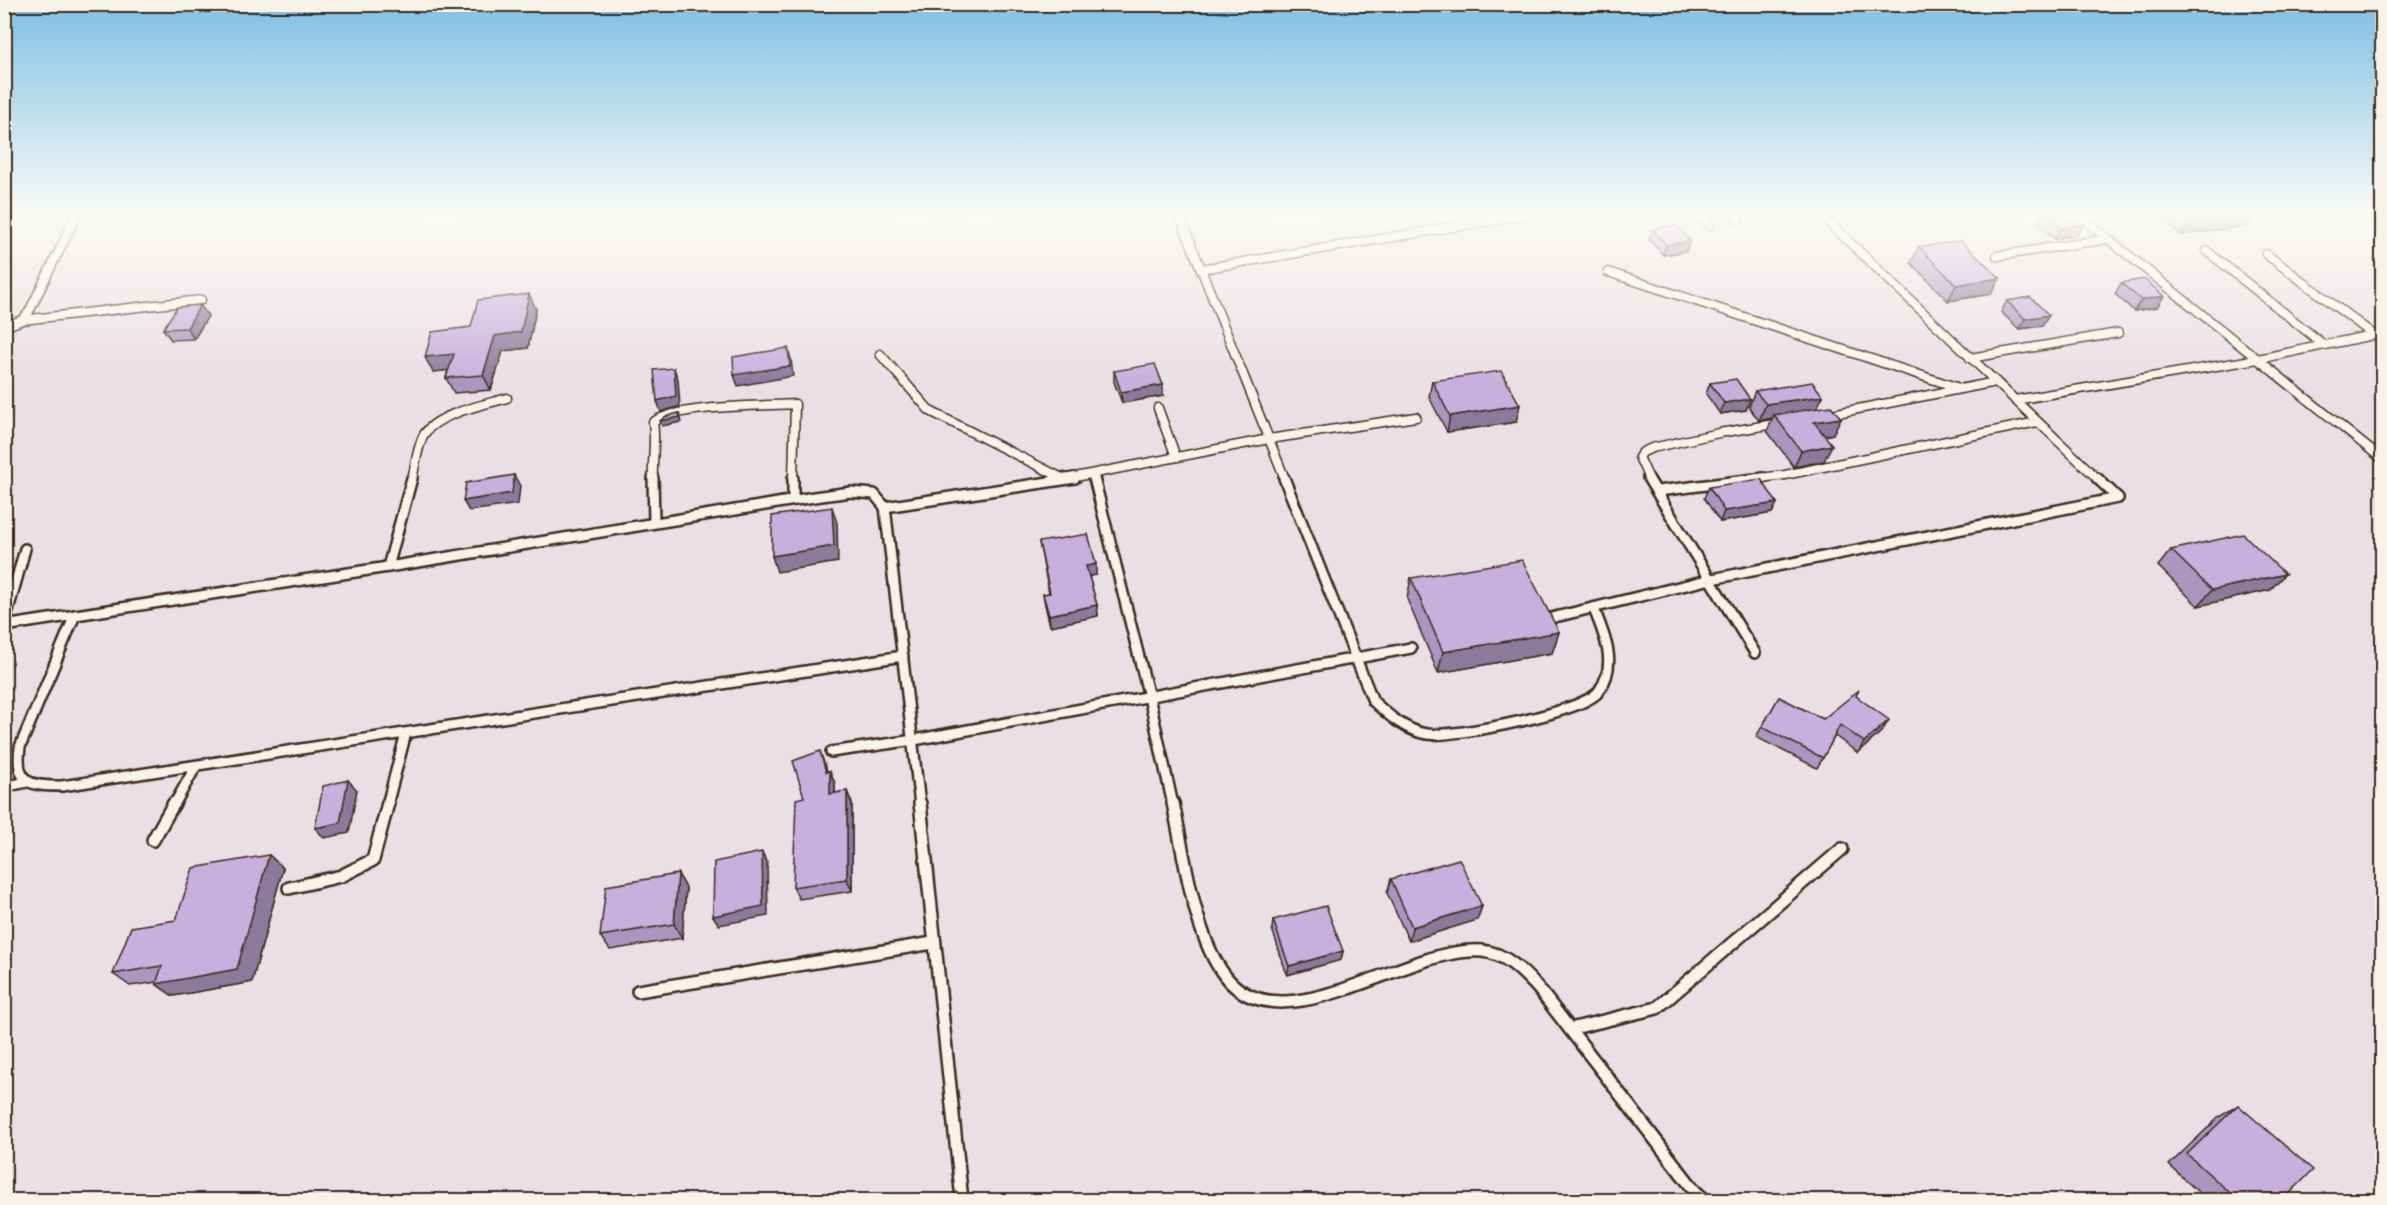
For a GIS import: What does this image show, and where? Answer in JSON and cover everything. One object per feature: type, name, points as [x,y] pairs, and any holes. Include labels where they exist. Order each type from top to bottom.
[{"type":"lane","points":[[22,320],[36,302],[51,270]]},
{"type":"lane","points":[[1201,270],[1373,701],[1387,714],[1405,726],[1427,734],[1449,735],[1570,708],[1595,696],[1607,675],[1610,659],[1594,609]]},
{"type":"lane","points":[[1543,620],[1707,580],[2118,498],[1879,270]]},
{"type":"lane","points":[[2146,270],[2382,459]]},
{"type":"lane","points":[[2231,270],[2324,345]]},
{"type":"lane","points":[[2289,270],[2378,334]]},
{"type":"lane","points":[[1608,272],[1962,389]]},
{"type":"lane","points":[[4,327],[22,320],[201,300]]},
{"type":"lane","points":[[1970,358],[2118,333]]},
{"type":"lane","points":[[2015,400],[2258,359],[2378,334]]},
{"type":"lane","points":[[880,354],[930,411],[1064,479]]},
{"type":"lane","points":[[1816,417],[1863,410],[1996,382]]},
{"type":"lane","points":[[388,567],[424,434],[435,423],[456,413],[507,398]]},
{"type":"lane","points":[[654,522],[652,447],[655,436],[652,422],[673,413],[795,404],[793,500]]},
{"type":"lane","points":[[1158,408],[1176,457]]},
{"type":"lane","points":[[885,507],[1093,475],[1269,440],[1416,417]]},
{"type":"lane","points":[[1755,653],[1707,580],[1658,491],[1641,465],[1639,457],[1643,452],[1719,433],[1792,421]]},
{"type":"lane","points":[[1658,491],[1785,475],[2037,422]]},
{"type":"lane","points":[[1093,475],[1149,697],[1202,932],[1215,963],[1228,982],[1251,998],[1274,1005],[1296,1003],[1454,953],[1483,951],[1502,957],[1521,970],[1570,1029],[1695,1191],[1705,1200]]},
{"type":"lane","points":[[25,549],[4,625],[388,567],[793,500],[865,492],[880,499],[885,507],[914,740],[933,943],[962,1200]]},
{"type":"lane","points":[[75,615],[20,747],[17,766],[21,777],[38,786],[62,786],[196,766],[903,656]]},
{"type":"lane","points":[[831,752],[914,740],[1411,648]]},
{"type":"lane","points":[[289,888],[341,876],[373,860],[406,733]]},
{"type":"lane","points":[[153,840],[196,766]]},
{"type":"lane","points":[[4,787],[27,782]]},
{"type":"lane","points":[[1570,1029],[1657,1008],[1842,849]]},
{"type":"lane","points":[[638,991],[933,943]]},
{"type":"shaded area","points":[[5,270],[2382,270],[2382,1200],[5,1200]]},
{"type":"building","points":[[1942,270],[1992,270],[2000,278],[1956,285]]},
{"type":"building","points":[[2144,279],[2164,296],[2141,300],[2121,283]]},
{"type":"building","points":[[529,294],[521,332],[495,336],[483,375],[446,378],[454,354],[425,357],[432,332],[471,327],[478,300]]},
{"type":"building","points":[[2030,297],[2049,315],[2025,319],[2007,301]]},
{"type":"building","points":[[200,305],[187,328],[163,329],[177,307]]},
{"type":"building","points":[[788,348],[790,366],[734,375],[733,357]]},
{"type":"building","points":[[1155,364],[1163,385],[1121,392],[1114,371]]},
{"type":"building","points":[[674,368],[676,396],[657,401],[654,370]]},
{"type":"building","points":[[1501,371],[1520,405],[1450,416],[1432,381]]},
{"type":"building","points":[[1736,379],[1750,399],[1724,403],[1710,383]]},
{"type":"building","points":[[1812,382],[1823,396],[1766,404],[1755,391]]},
{"type":"building","points":[[1831,406],[1841,418],[1814,422],[1832,445],[1801,451],[1774,415]]},
{"type":"building","points":[[679,413],[680,417],[660,421],[665,417]]},
{"type":"building","points":[[514,475],[512,493],[463,501],[466,483]]},
{"type":"building","points":[[1761,479],[1777,503],[1724,511],[1709,487]]},
{"type":"building","points":[[832,507],[834,546],[772,556],[772,516]]},
{"type":"building","points":[[1088,534],[1096,564],[1086,566],[1097,605],[1049,615],[1043,594],[1050,593],[1039,542]]},
{"type":"building","points":[[2243,534],[2285,574],[2212,590],[2171,550]]},
{"type":"building","points":[[1522,560],[1559,632],[1443,652],[1411,578]]},
{"type":"building","points":[[1859,690],[1856,696],[1889,720],[1864,742],[1840,725],[1823,758],[1762,727],[1779,697],[1823,719]]},
{"type":"building","points":[[820,751],[826,772],[830,771],[830,794],[847,791],[847,879],[793,887],[796,799],[804,797],[793,761]]},
{"type":"building","points":[[348,780],[340,823],[315,828],[323,786]]},
{"type":"building","points":[[762,852],[763,906],[713,916],[714,862]]},
{"type":"building","points":[[269,855],[237,969],[156,984],[162,966],[113,974],[131,927],[176,920],[193,868]]},
{"type":"building","points":[[1459,859],[1482,906],[1412,927],[1391,879]]},
{"type":"building","points":[[678,874],[674,924],[600,936],[606,886]]},
{"type":"building","points":[[1326,906],[1343,951],[1289,966],[1273,920]]},
{"type":"building","points":[[2238,1105],[2313,1170],[2283,1200],[2238,1200],[2187,1154]]}]
